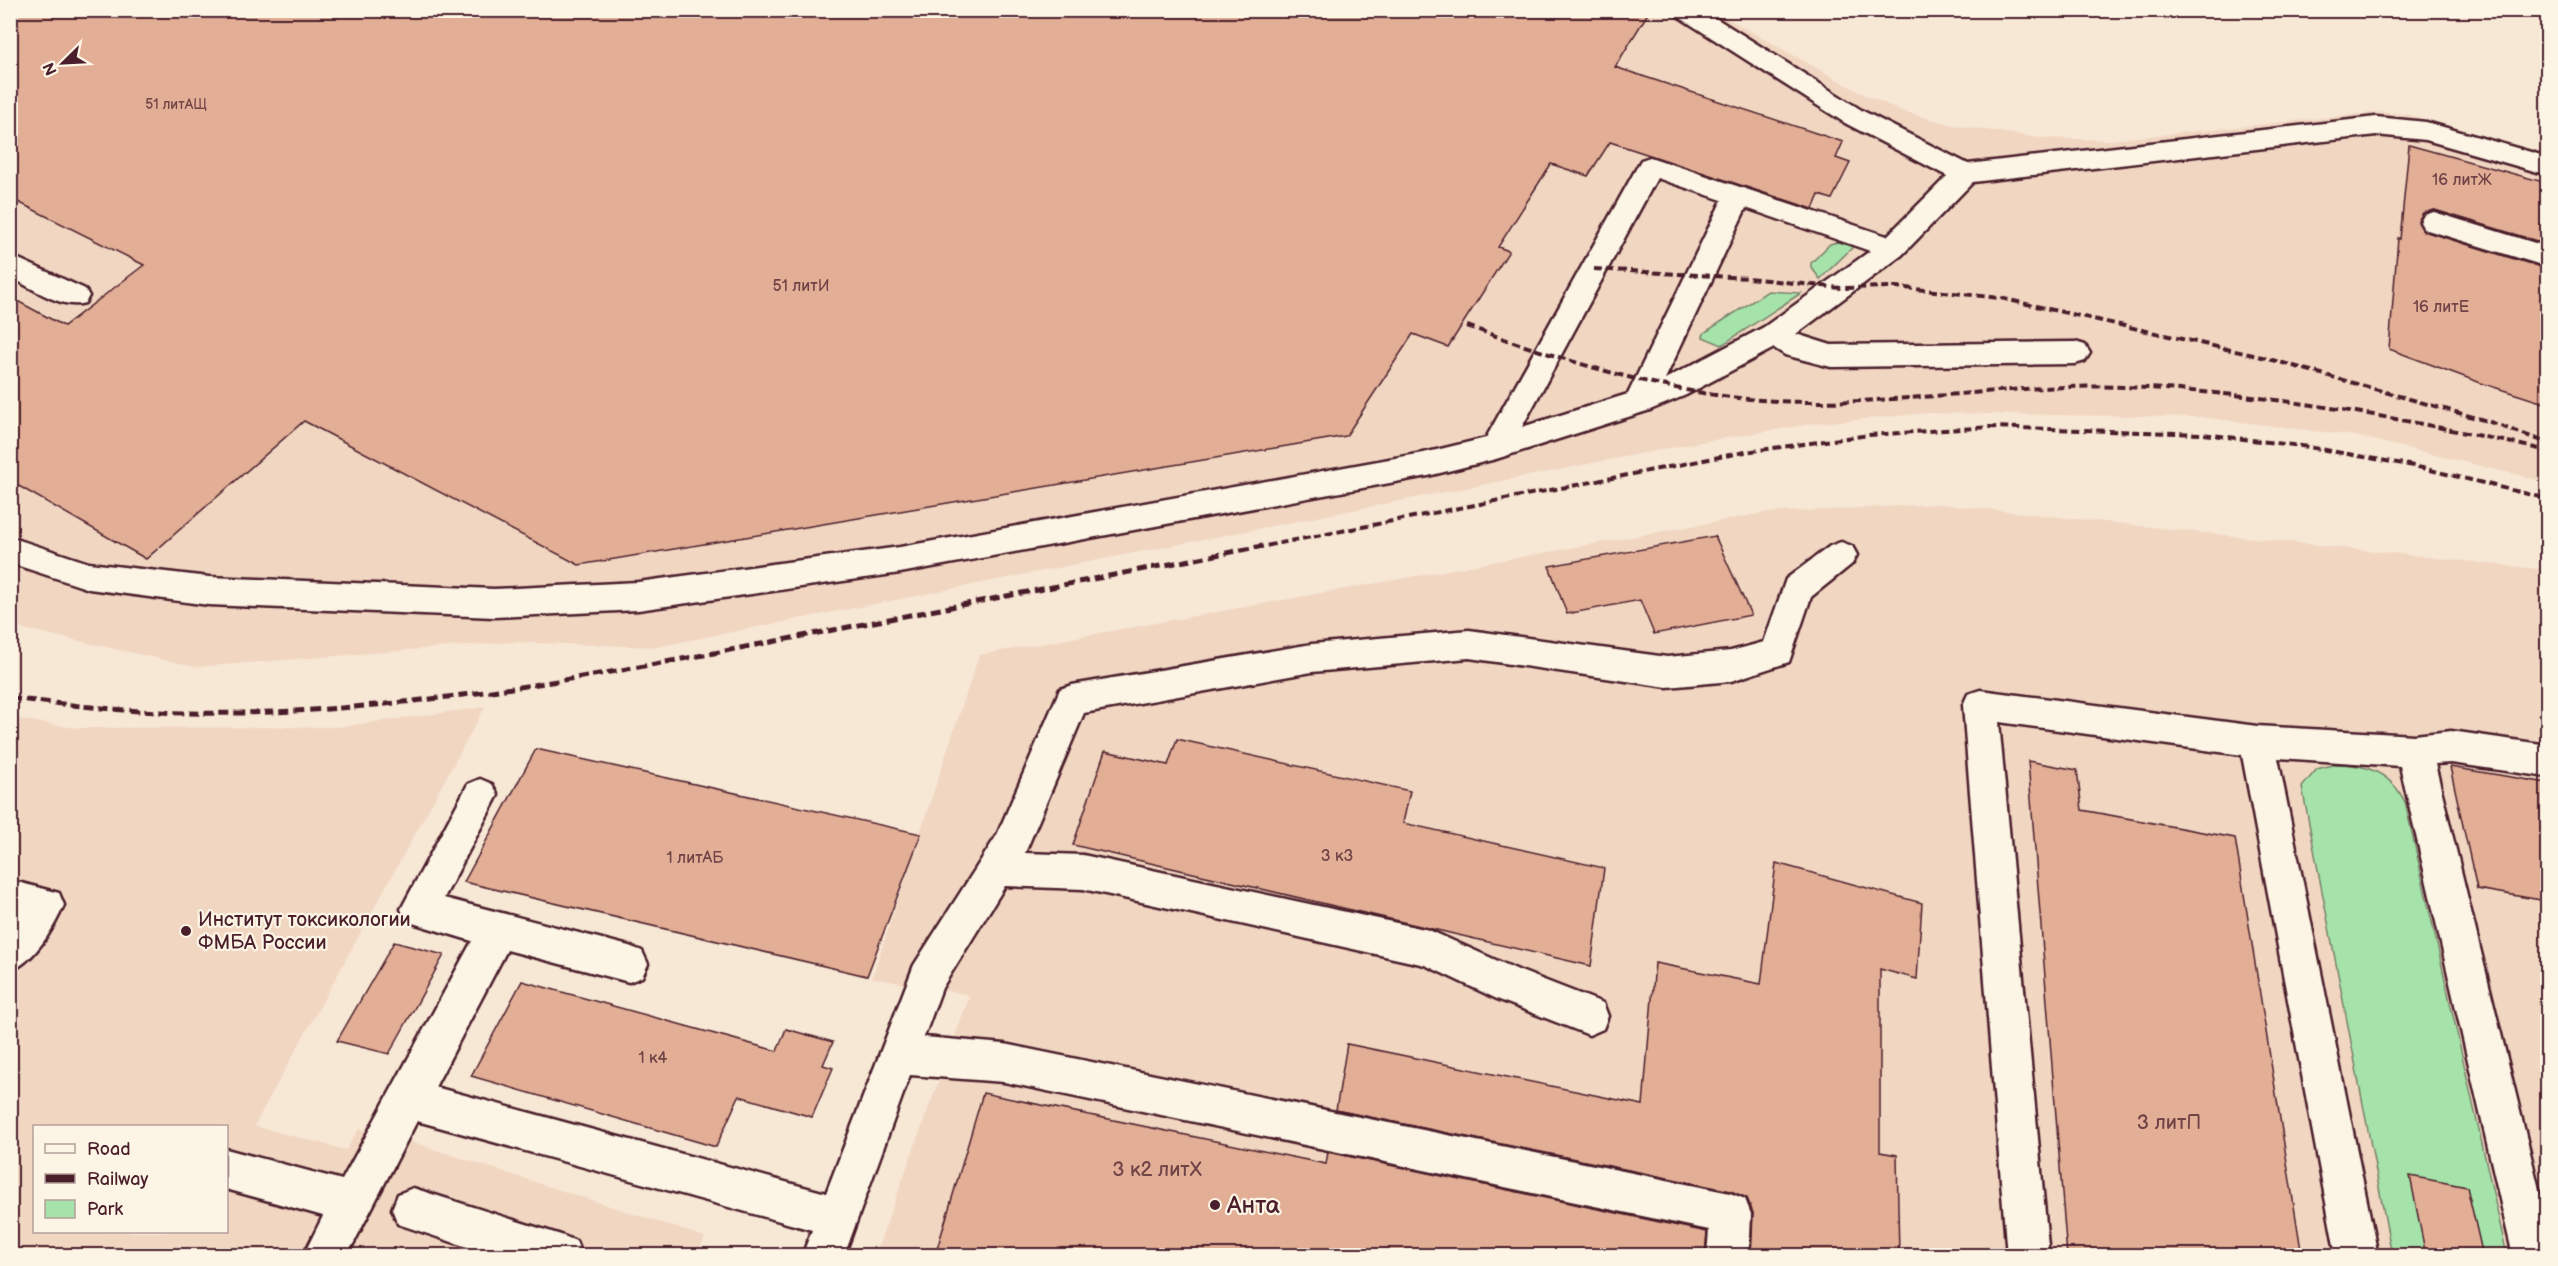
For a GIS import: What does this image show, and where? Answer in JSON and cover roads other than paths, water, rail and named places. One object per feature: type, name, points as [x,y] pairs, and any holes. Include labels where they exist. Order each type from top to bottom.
[{"type":"street","points":[[1685,10],[1854,117],[1965,174],[2376,126],[2426,131],[2547,166]]},
{"type":"street","points":[[1496,447],[1650,166],[1892,248]]},
{"type":"street","points":[[10,550],[89,576],[209,591],[494,603],[639,596],[900,560],[1340,481],[1496,447],[1639,402],[1677,387],[1774,335],[1833,294],[1892,248],[1965,174]]},
{"type":"street","points":[[1639,402],[1738,196]]},
{"type":"street","points":[[2434,222],[2547,257]]},
{"type":"street","points":[[10,266],[75,296]]},
{"type":"street","points":[[1774,335],[1796,347],[1831,356],[2075,353]]},
{"type":"street","points":[[824,1256],[927,978],[1010,846],[1072,700],[1312,658],[1469,644],[1667,672],[1731,666],[1778,652],[1797,589],[1841,555]]},
{"type":"street","points":[[2028,1256],[1980,705],[2257,741],[2414,751],[2451,747],[2547,761]]},
{"type":"street","points":[[2257,741],[2357,1256]]},
{"type":"street","points":[[2414,751],[2534,1256]]},
{"type":"street","points":[[480,795],[419,909],[630,964]]},
{"type":"street","points":[[995,869],[1083,872],[1429,948],[1510,986],[1588,1016]]},
{"type":"street","points":[[10,897],[46,905],[10,953]]},
{"type":"street","points":[[324,1256],[498,929]]},
{"type":"street","points":[[899,1055],[1004,1063],[1730,1214],[1728,1256]]},
{"type":"street","points":[[407,1099],[838,1217]]},
{"type":"street","points":[[228,1170],[351,1203]]},
{"type":"street","points":[[413,1209],[479,1244],[561,1256]]},
{"type":"railway","points":[[1594,269],[1748,278],[1841,288],[1896,287],[2000,298],[2262,357],[2487,421],[2548,443]]},
{"type":"railway","points":[[1467,326],[1619,375],[1737,398],[1820,402],[2037,388],[2123,387],[2177,390],[2337,409],[2443,428],[2548,451]]},
{"type":"railway","points":[[1255,548],[1745,452],[1869,435],[1990,427],[2203,434],[2309,447],[2414,466],[2548,499]]},
{"type":"railway","points":[[10,698],[121,710],[188,713],[345,708],[425,700],[663,663],[1262,546]]},
{"type":"place","name":"Институт токсикологии ФМБА России","points":[[186,931]]},
{"type":"place","name":"Анта","points":[[1215,1205]]}]
